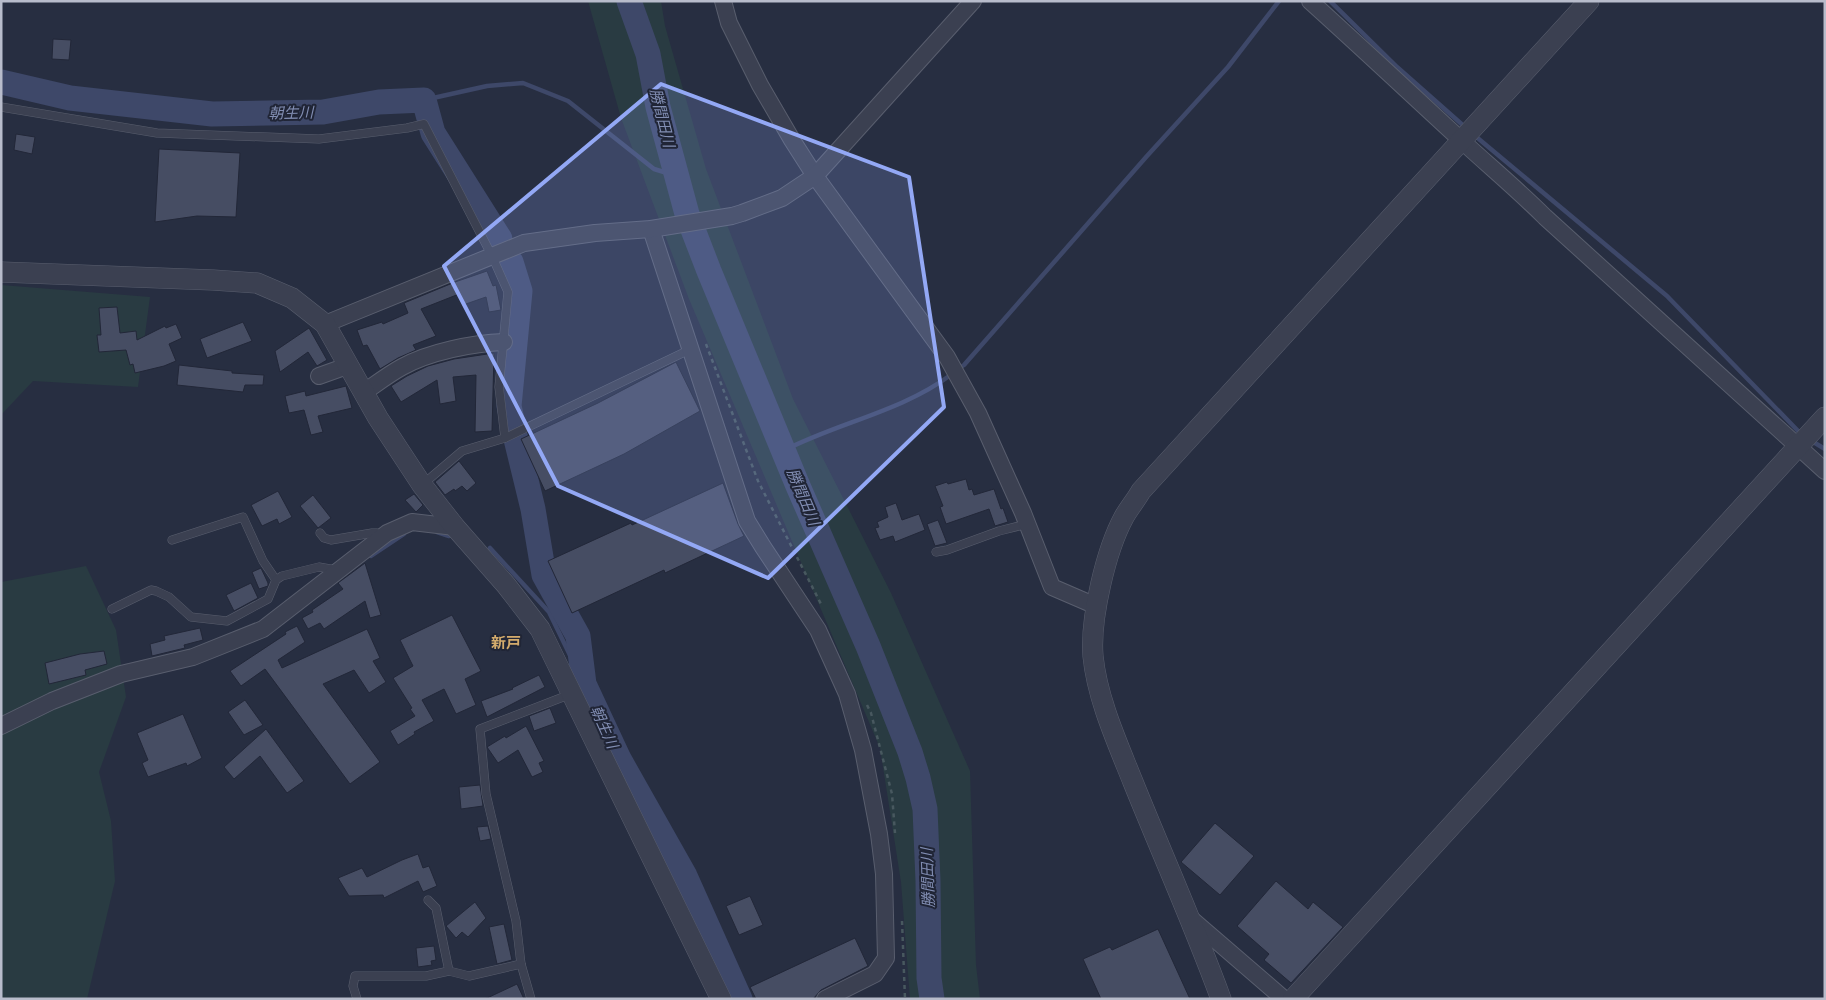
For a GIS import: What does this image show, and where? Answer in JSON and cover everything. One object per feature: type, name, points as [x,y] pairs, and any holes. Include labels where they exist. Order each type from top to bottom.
[{"type":"street","points":[[723,1],[729,23],[760,85],[815,176],[947,357],[978,413],[1028,524],[1052,587],[1096,606]]},
{"type":"street","points":[[325,324],[524,243],[595,232],[651,229],[732,216],[782,198],[815,176],[972,1]]},
{"type":"street","points":[[1310,1],[1382,65],[1467,134],[1809,434],[1825,471]]},
{"type":"street","points":[[1221,999],[1132,780],[1097,684],[1093,654],[1096,606],[1107,559],[1124,518],[1141,492],[1589,1]]},
{"type":"street","points":[[651,229],[747,521],[818,630],[847,694],[862,750],[884,874],[886,958],[875,974],[825,999]]},
{"type":"street","points":[[1,272],[257,283],[292,298],[325,324],[378,418],[422,485],[455,527],[506,585],[540,629],[721,999]]},
{"type":"street","points":[[363,393],[401,367],[428,355],[494,342],[504,342]]},
{"type":"street","points":[[319,376],[348,366]]},
{"type":"street","points":[[1293,999],[1809,434]]},
{"type":"street","points":[[1,726],[52,700],[121,674],[193,657],[263,629],[382,536],[412,522],[455,527]]},
{"type":"street","points":[[1189,917],[1284,999]]},
{"type":"lane","points":[[1,107],[157,133],[319,139],[407,128],[424,124],[492,256],[508,292],[499,387],[505,438]]},
{"type":"lane","points":[[422,485],[462,451],[505,438],[691,349]]},
{"type":"lane","points":[[172,540],[243,517],[262,561],[276,580]]},
{"type":"lane","points":[[936,552],[947,550],[999,531],[1028,524]]},
{"type":"lane","points":[[320,533],[324,538],[331,540],[372,533],[382,536]]},
{"type":"lane","points":[[112,608],[151,590],[169,597],[191,617],[227,621],[268,599],[276,580],[282,576],[318,567],[338,571]]},
{"type":"lane","points":[[530,999],[521,964],[516,921],[486,794],[480,729],[571,694]]},
{"type":"lane","points":[[428,900],[436,908],[448,971]]},
{"type":"lane","points":[[357,999],[353,986],[355,976],[426,976],[448,971],[469,976],[521,964]]},
{"type":"highlighted area","points":[[661,84],[909,177],[944,407],[768,578],[558,486],[444,266]]},
{"type":"shaded area","points":[[588,1],[661,1],[665,26],[706,169],[793,399],[891,593],[970,771],[976,965],[980,999],[910,999],[901,882],[880,748],[689,299],[621,118]]},
{"type":"shaded area","points":[[1,285],[150,297],[138,387],[33,381],[1,415]]},
{"type":"shaded area","points":[[86,566],[116,630],[126,697],[99,772],[111,821],[115,881],[87,999],[1,999],[1,582]]},
{"type":"building","points":[[53,39],[71,40],[69,60],[52,59]]},
{"type":"building","points":[[16,134],[35,137],[32,154],[14,150]]},
{"type":"building","points":[[159,149],[240,153],[236,217],[197,216],[155,222]]},
{"type":"building","points":[[487,271],[493,286],[496,285],[501,310],[489,312],[486,297],[463,305],[459,294],[421,309],[436,336],[413,345],[416,350],[380,369],[367,345],[363,346],[357,330],[382,322],[383,324],[408,313],[404,303]]},
{"type":"building","points":[[117,307],[120,333],[136,331],[137,340],[165,326],[166,328],[176,324],[182,338],[169,344],[176,361],[135,373],[133,364],[130,365],[126,350],[99,352],[97,335],[101,335],[99,308]]},
{"type":"building","points":[[243,322],[252,341],[207,358],[200,339]]},
{"type":"building","points":[[309,328],[327,360],[317,366],[308,352],[280,372],[275,351]]},
{"type":"building","points":[[494,353],[492,431],[475,432],[476,375],[453,377],[456,401],[440,404],[437,380],[401,402],[391,386],[428,366],[454,359]]},
{"type":"building","points":[[676,362],[700,411],[624,454],[545,491],[521,439],[598,403]]},
{"type":"building","points":[[179,365],[232,371],[232,373],[264,375],[263,385],[245,385],[243,392],[177,385]]},
{"type":"building","points":[[346,386],[352,408],[318,416],[323,432],[311,435],[304,410],[289,413],[285,396],[305,391],[306,396]]},
{"type":"building","points":[[459,461],[476,483],[467,491],[462,486],[445,495],[435,482]]},
{"type":"building","points":[[966,479],[969,490],[972,489],[974,495],[994,489],[1008,522],[995,526],[989,509],[946,524],[940,507],[943,506],[935,486]]},
{"type":"building","points":[[723,483],[744,536],[665,573],[664,570],[572,613],[548,561]]},
{"type":"building","points":[[278,491],[292,517],[279,524],[277,519],[262,526],[251,505]]},
{"type":"building","points":[[414,494],[423,505],[416,512],[405,500]]},
{"type":"building","points":[[313,495],[331,518],[318,528],[300,506]]},
{"type":"building","points":[[896,503],[902,520],[919,514],[925,530],[895,542],[893,536],[880,540],[875,528],[879,527],[877,522],[888,517],[885,507]]},
{"type":"building","points":[[938,520],[947,543],[935,546],[927,524]]},
{"type":"building","points":[[365,563],[381,615],[370,618],[365,601],[324,629],[320,623],[308,629],[302,618],[343,589],[338,583]]},
{"type":"building","points":[[261,568],[268,586],[259,589],[252,572]]},
{"type":"building","points":[[251,583],[258,598],[234,611],[226,595]]},
{"type":"building","points":[[452,615],[481,671],[465,679],[476,705],[456,714],[444,689],[422,700],[434,721],[414,732],[415,734],[398,745],[390,731],[415,716],[393,678],[413,666],[400,640]]},
{"type":"building","points":[[297,626],[305,642],[278,660],[282,668],[367,629],[380,658],[373,661],[386,682],[369,693],[354,670],[323,684],[380,762],[350,784],[265,669],[241,686],[230,671],[286,634],[285,632]]},
{"type":"building","points":[[200,628],[203,640],[184,645],[185,648],[152,656],[150,644],[165,640],[164,636]]},
{"type":"building","points":[[104,651],[107,664],[85,670],[86,675],[49,684],[45,663],[80,654]]},
{"type":"building","points":[[539,675],[545,687],[487,717],[481,701],[513,689]]},
{"type":"building","points":[[245,700],[263,725],[244,735],[228,712]]},
{"type":"building","points":[[550,708],[556,723],[534,731],[529,716]]},
{"type":"building","points":[[183,714],[202,758],[187,766],[186,763],[148,777],[142,763],[148,760],[137,733]]},
{"type":"building","points":[[526,726],[544,761],[539,763],[543,772],[532,777],[518,750],[498,763],[487,747]]},
{"type":"building","points":[[266,729],[304,781],[287,793],[260,756],[234,779],[224,767]]},
{"type":"building","points":[[480,785],[483,806],[461,809],[459,787]]},
{"type":"building","points":[[1215,823],[1254,856],[1220,895],[1181,862]]},
{"type":"building","points":[[488,826],[491,839],[480,841],[477,827]]},
{"type":"building","points":[[418,854],[423,868],[429,866],[437,886],[423,892],[418,881],[384,898],[383,895],[349,896],[338,878],[362,868],[367,877]]},
{"type":"building","points":[[1276,881],[1308,909],[1313,902],[1343,927],[1291,983],[1264,960],[1269,954],[1237,926]]},
{"type":"building","points":[[750,896],[763,925],[739,935],[726,906]]},
{"type":"building","points":[[475,902],[486,918],[468,937],[462,932],[456,938],[446,926]]},
{"type":"building","points":[[504,924],[512,960],[497,964],[489,927]]},
{"type":"building","points":[[1158,929],[1190,999],[1101,999],[1083,959],[1110,947],[1112,950]]},
{"type":"building","points":[[855,938],[868,966],[821,990],[813,999],[756,999],[750,987]]},
{"type":"building","points":[[434,946],[436,960],[431,961],[432,965],[418,967],[416,948]]},
{"type":"building","points":[[517,984],[524,999],[485,999]]},
{"type":"waterway","name":"勝間田川","points":[[629,1],[648,54],[658,107],[687,214],[798,486],[868,646],[910,752],[918,778],[925,809],[929,978],[932,999]]},
{"type":"waterway","points":[[958,369],[964,365],[1147,156],[1228,67],[1279,1]]},
{"type":"waterway","points":[[1330,1],[1397,67],[1466,128]]},
{"type":"waterway","name":"朝生川","points":[[1,82],[70,98],[212,114],[323,112],[379,102],[424,100],[433,133],[500,239]]},
{"type":"waterway","points":[[424,100],[487,86],[523,83],[568,101],[654,169],[677,176]]},
{"type":"waterway","points":[[1474,135],[1667,296],[1801,434]]},
{"type":"waterway","name":"朝生川","points":[[511,262],[520,291],[509,406],[514,429]]},
{"type":"waterway","points":[[783,451],[912,398],[952,374]]},
{"type":"waterway","name":"朝生川","points":[[516,439],[533,509],[544,575],[578,636],[584,684],[619,759],[685,876],[740,999]]},
{"type":"waterway","points":[[1810,440],[1825,449]]},
{"type":"waterway","points":[[437,532],[449,536]]},
{"type":"waterway","points":[[371,556],[404,534]]},
{"type":"waterway","points":[[490,548],[549,612],[584,684]]},
{"type":"district","name":"新戸","points":[[506,643]]}]
